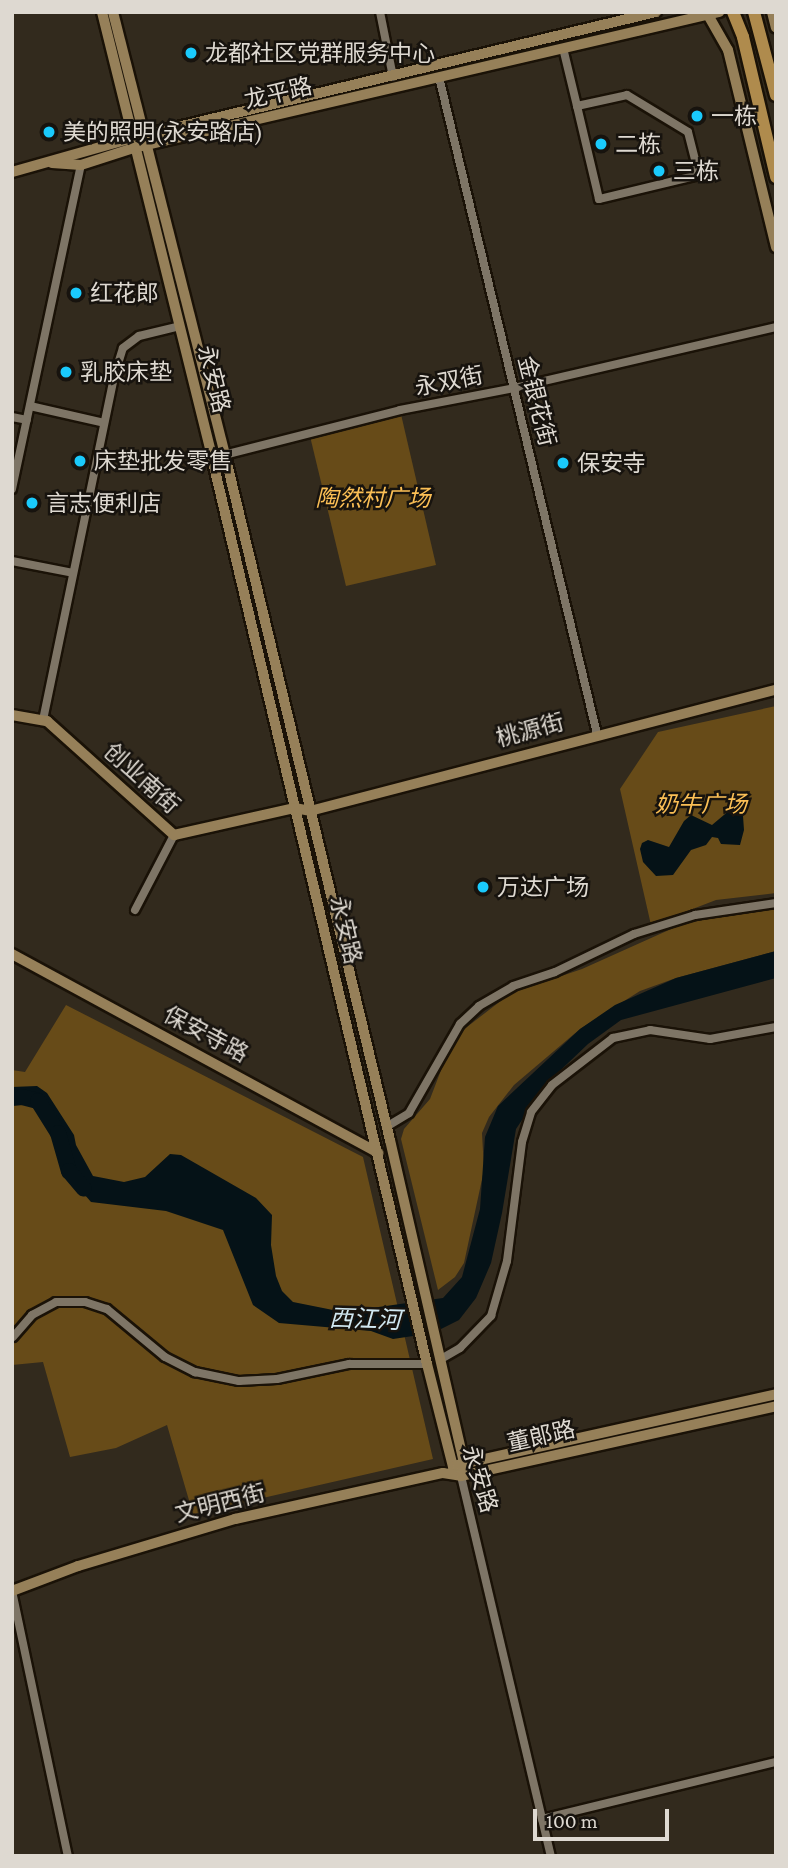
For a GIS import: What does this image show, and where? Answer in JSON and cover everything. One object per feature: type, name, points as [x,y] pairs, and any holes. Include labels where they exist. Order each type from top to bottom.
[{"type":"main road","points":[[733,12],[743,37],[776,177]]},
{"type":"main road","points":[[754,12],[776,95]]},
{"type":"street","name":"永安路","points":[[102,12],[212,458],[453,1468]]},
{"type":"street","points":[[113,12],[225,455],[386,1127],[441,1359],[453,1468],[461,1476]]},
{"type":"street","points":[[380,12],[393,77]]},
{"type":"street","name":"龙平路","points":[[12,172],[656,12]]},
{"type":"street","points":[[772,12],[776,28]]},
{"type":"street","name":"龙平路","points":[[145,140],[439,77],[714,13]]},
{"type":"street","points":[[714,13],[728,50],[776,247]]},
{"type":"street","points":[[564,48],[577,106],[599,199],[699,175],[688,132],[627,95],[577,106]]},
{"type":"street","name":"金银花街","points":[[439,77],[597,734]]},
{"type":"street","name":"龙平路","points":[[52,163],[81,165],[133,143]]},
{"type":"street","points":[[12,489],[81,165]]},
{"type":"street","points":[[12,715],[43,720],[104,424],[123,348],[139,336],[180,326]]},
{"type":"street","name":"永双街","points":[[212,458],[400,410],[514,388],[776,327]]},
{"type":"street","points":[[30,406],[104,424]]},
{"type":"street","points":[[12,416],[27,420]]},
{"type":"street","points":[[12,561],[73,573]]},
{"type":"street","name":"桃源街","points":[[295,808],[310,811],[597,734],[776,690]]},
{"type":"street","name":"创业南街","points":[[43,720],[174,835],[295,808]]},
{"type":"street","points":[[135,910],[174,835]]},
{"type":"street","points":[[386,1127],[409,1113],[460,1024],[479,1006],[513,986],[555,972],[634,934],[695,915],[776,903]]},
{"type":"street","name":"保安寺路","points":[[12,954],[378,1153]]},
{"type":"street","points":[[441,1359],[460,1348],[491,1315],[508,1261],[522,1142],[531,1112],[552,1085],[613,1038],[650,1030],[710,1039],[776,1027]]},
{"type":"street","points":[[13,1337],[32,1315],[56,1302],[85,1302],[107,1309],[165,1357],[195,1372],[239,1381],[277,1379],[349,1364],[427,1364]]},
{"type":"street","name":"董郞路","points":[[453,1468],[776,1394]]},
{"type":"street","name":"董郞路","points":[[453,1468],[461,1476],[776,1406]]},
{"type":"street","name":"文明西街","points":[[12,1591],[78,1566],[235,1519],[453,1468]]},
{"type":"street","name":"永安路","points":[[461,1476],[551,1856]]},
{"type":"street","points":[[12,1591],[68,1856]]},
{"type":"street","points":[[542,1819],[776,1762]]},
{"type":"green space","name":"陶然村广场","points":[[400,410],[436,565],[346,586],[309,432]]},
{"type":"green space","name":"奶牛广场","points":[[776,706],[776,893],[716,900],[651,925],[620,789],[658,732]]},
{"type":"green space","points":[[776,909],[776,951],[676,978],[640,991],[580,1029],[514,1085],[489,1117],[482,1133],[484,1170],[464,1263],[455,1277],[438,1290],[401,1139],[404,1129],[430,1099],[443,1065],[463,1030],[511,993],[582,969],[680,925],[743,911]]},
{"type":"green space","points":[[66,1005],[363,1157],[433,1459],[193,1514],[167,1425],[116,1448],[70,1457],[43,1362],[12,1365],[12,1070],[25,1072]]},
{"type":"water","points":[[731,809],[743,816],[744,830],[740,845],[721,844],[718,838],[712,837],[706,845],[691,850],[673,875],[656,876],[643,862],[640,849],[642,843],[648,840],[669,847],[684,821],[691,815],[712,825]]},
{"type":"water","points":[[776,951],[776,978],[621,1020],[588,1044],[546,1084],[516,1129],[491,1263],[476,1298],[459,1320],[433,1333],[393,1339],[371,1331],[279,1323],[253,1305],[223,1230],[166,1211],[91,1202],[72,1180],[63,1143],[30,1097],[12,1101],[12,1087],[37,1086],[47,1093],[74,1135],[76,1145],[93,1176],[124,1182],[145,1177],[170,1154],[181,1155],[256,1198],[272,1215],[271,1245],[276,1276],[282,1291],[293,1302],[343,1312],[443,1298],[462,1277],[480,1209],[485,1137],[498,1106],[580,1029],[615,1005],[676,978]]},
{"type":"waterway","name":"西江河","points":[[12,1098],[22,1097],[38,1101],[58,1133],[69,1171],[84,1189]]},
{"type":"place","name":"龙都社区党群服务中心","points":[[191,53]]},
{"type":"place","name":"一栋","points":[[697,116]]},
{"type":"place","name":"美的照明(永安路店)","points":[[49,132]]},
{"type":"place","name":"二栋","points":[[601,144]]},
{"type":"place","name":"三栋","points":[[659,171]]},
{"type":"place","name":"红花郎","points":[[76,293]]},
{"type":"place","name":"乳胶床垫","points":[[66,372]]},
{"type":"place","name":"床垫批发零售","points":[[80,461]]},
{"type":"place","name":"保安寺","points":[[563,463]]},
{"type":"place","name":"言志便利店","points":[[32,503]]},
{"type":"place","name":"万达广场","points":[[483,887]]}]
